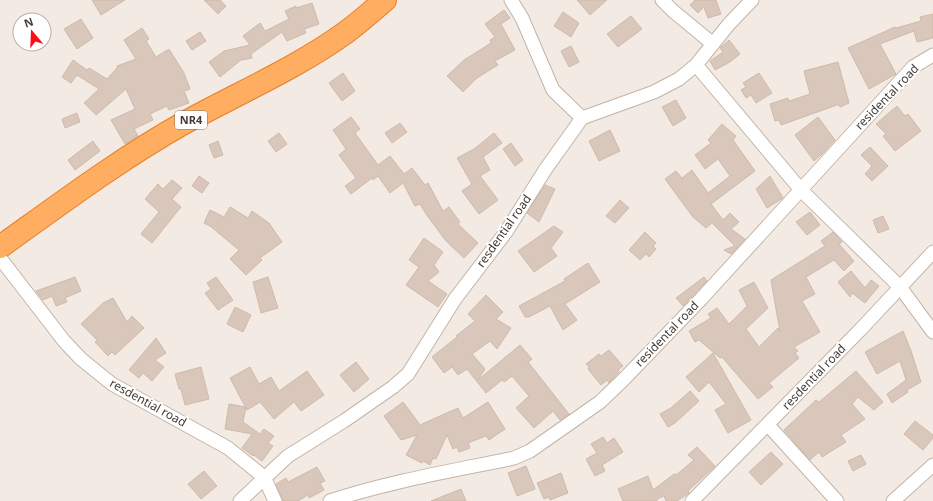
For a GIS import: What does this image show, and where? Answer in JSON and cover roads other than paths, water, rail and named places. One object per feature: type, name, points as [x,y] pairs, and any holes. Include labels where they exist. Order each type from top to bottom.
[{"type":"highway","name":"NR4","points":[[0,247],[59,204],[156,140],[311,56],[346,32],[385,0]]},
{"type":"street","points":[[511,0],[522,18],[553,90],[582,118],[654,92],[679,80],[696,65],[729,24],[752,0]]},
{"type":"street","points":[[662,0],[713,44]]},
{"type":"street","name":"residental road","points":[[330,501],[357,492],[403,481],[514,458],[530,451],[600,402],[701,299],[913,67],[933,55]]},
{"type":"street","points":[[696,65],[802,190],[900,287],[933,332]]},
{"type":"street","name":"resdential road","points":[[240,501],[288,456],[344,421],[393,387],[408,374],[455,299],[506,232],[545,170],[582,118]]},
{"type":"street","name":"resdential road","points":[[692,501],[768,425],[933,252]]},
{"type":"street","name":"resdential road","points":[[0,258],[64,341],[82,359],[112,384],[228,448],[264,477],[275,501]]},
{"type":"street","points":[[768,425],[837,501]]},
{"type":"street","points":[[893,501],[933,465]]}]
